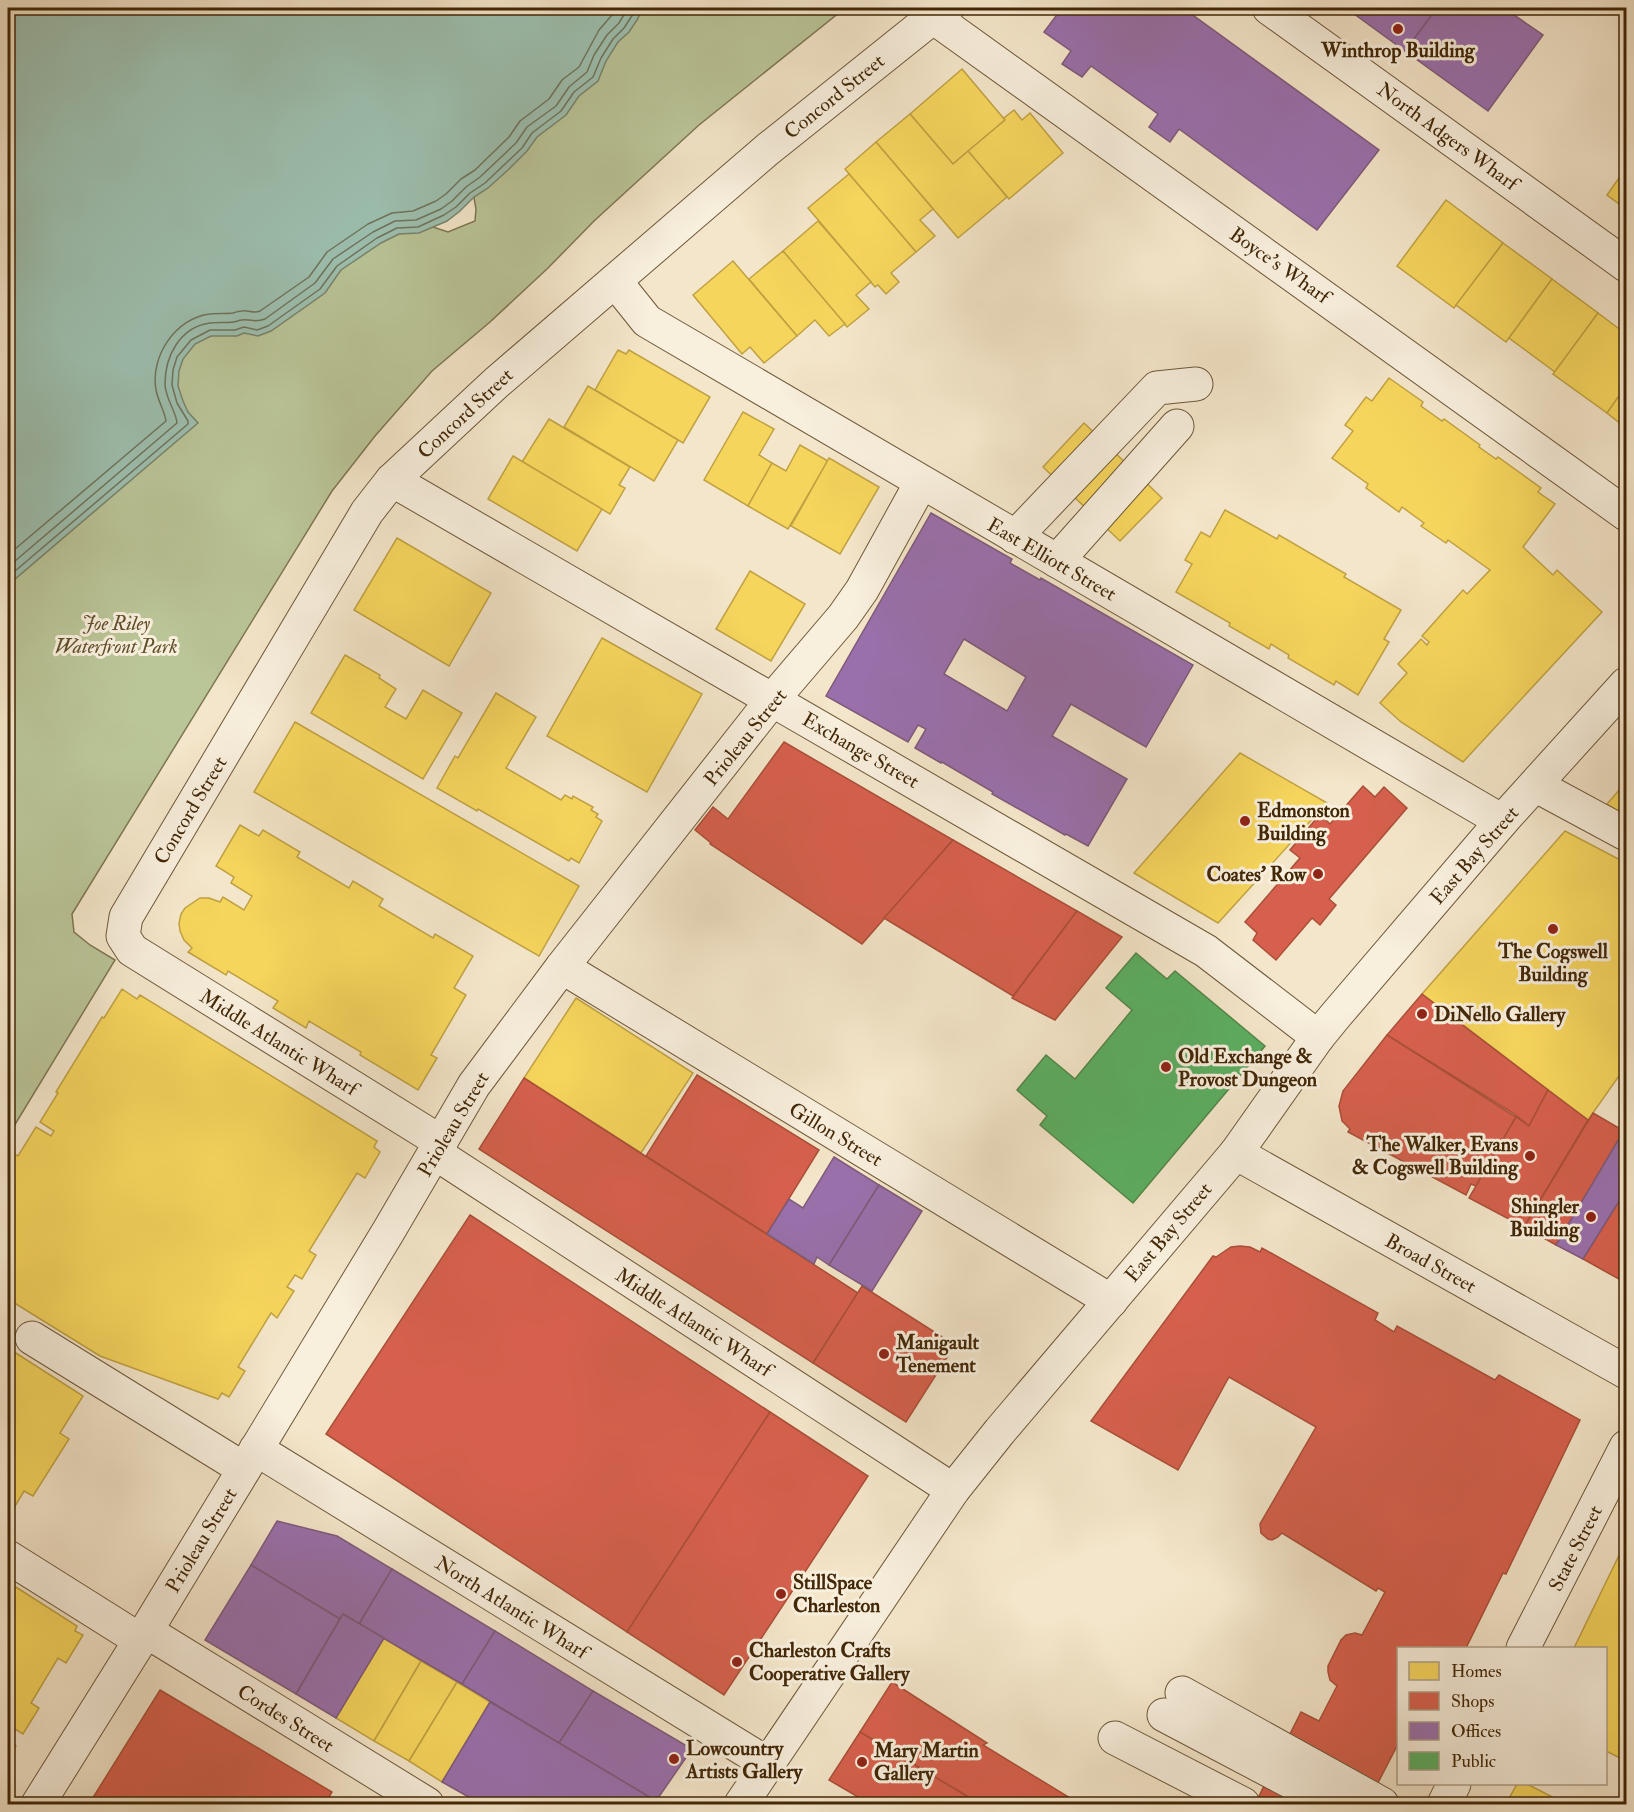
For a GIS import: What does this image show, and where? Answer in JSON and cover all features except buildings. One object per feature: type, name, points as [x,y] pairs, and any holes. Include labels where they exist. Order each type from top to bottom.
[{"type":"street","name":"North Adgers Wharf","points":[[1269,8],[1626,265]]},
{"type":"street","name":"Concord Street","points":[[123,936],[126,917],[367,512],[392,480],[496,383],[768,149],[940,12]]},
{"type":"street","name":"Boyce's Wharf","points":[[940,12],[1626,514]]},
{"type":"street","name":"East Elliott Street","points":[[615,281],[647,321],[1502,821]]},
{"type":"street","points":[[1036,549],[1157,388],[1189,385]]},
{"type":"street","points":[[1036,549],[1177,426]]},
{"type":"street","name":"Exchange Street","points":[[392,480],[1206,951],[1318,1037]]},
{"type":"street","name":"Prioleau Street","points":[[38,1804],[250,1459],[474,1085],[562,967],[773,699],[843,617],[921,483]]},
{"type":"street","name":"East Bay Street","points":[[753,1800],[768,1764],[953,1490],[1000,1431],[1236,1153],[1318,1037],[1502,821],[1626,684]]},
{"type":"street","points":[[1535,785],[1626,834]]},
{"type":"street","name":"Middle Atlantic Wharf","points":[[123,936],[132,950],[438,1148],[953,1490]]},
{"type":"street","name":"Gillon Street","points":[[562,967],[1111,1301]]},
{"type":"street","name":"Broad Street","points":[[1236,1153],[1626,1372]]},
{"type":"street","name":"North Atlantic Wharf","points":[[32,1338],[250,1459],[768,1764]]},
{"type":"street","name":"State Street","points":[[1525,1647],[1626,1447]]},
{"type":"street","name":"Cordes Street","points":[[8,1557],[427,1804]]},
{"type":"street","points":[[1151,1718],[1243,1804]]},
{"type":"street","points":[[1151,1718],[1286,1804]]},
{"type":"street","points":[[1151,1718],[1333,1804]]},
{"type":"street","points":[[1151,1718],[1382,1804]]},
{"type":"street","points":[[1444,1804],[1454,1785]]},
{"type":"green space","name":"Joe Riley Waterfront Park","points":[[349,8],[845,8],[699,125],[594,221],[490,322],[432,371],[375,436],[332,491],[72,914],[74,932],[115,960],[8,1136],[8,389],[424,224],[448,232],[475,221],[476,209],[472,187]]},
{"type":"water","points":[[8,8],[643,8],[629,32],[618,42],[606,61],[598,81],[579,96],[566,115],[537,137],[508,170],[447,221],[419,233],[399,234],[381,243],[341,270],[325,293],[271,331],[258,336],[244,333],[237,336],[211,336],[195,344],[183,359],[178,386],[188,412],[198,423],[8,585]]},
{"type":"place","name":"Winthrop Building","points":[[1398,29]]},
{"type":"place","name":"Edmonston Building","points":[[1245,821]]},
{"type":"place","name":"Coates' Row","points":[[1318,874]]},
{"type":"place","name":"The Cogswell Building","points":[[1553,929]]},
{"type":"place","name":"DiNello Gallery","points":[[1422,1014]]},
{"type":"place","name":"Old Exchange & Provost Dungeon","points":[[1166,1067]]},
{"type":"place","name":"The Walker, Evans & Cogswell Building","points":[[1530,1156]]},
{"type":"place","name":"Shingler Building","points":[[1591,1217]]},
{"type":"place","name":"Manigault Tenement","points":[[884,1354]]},
{"type":"place","name":"StillSpace Charleston","points":[[781,1594]]},
{"type":"place","name":"Charleston Crafts Cooperative Gallery","points":[[737,1662]]},
{"type":"place","name":"Lowcountry Artists Gallery","points":[[674,1759]]},
{"type":"place","name":"Mary Martin Gallery","points":[[862,1762]]}]
